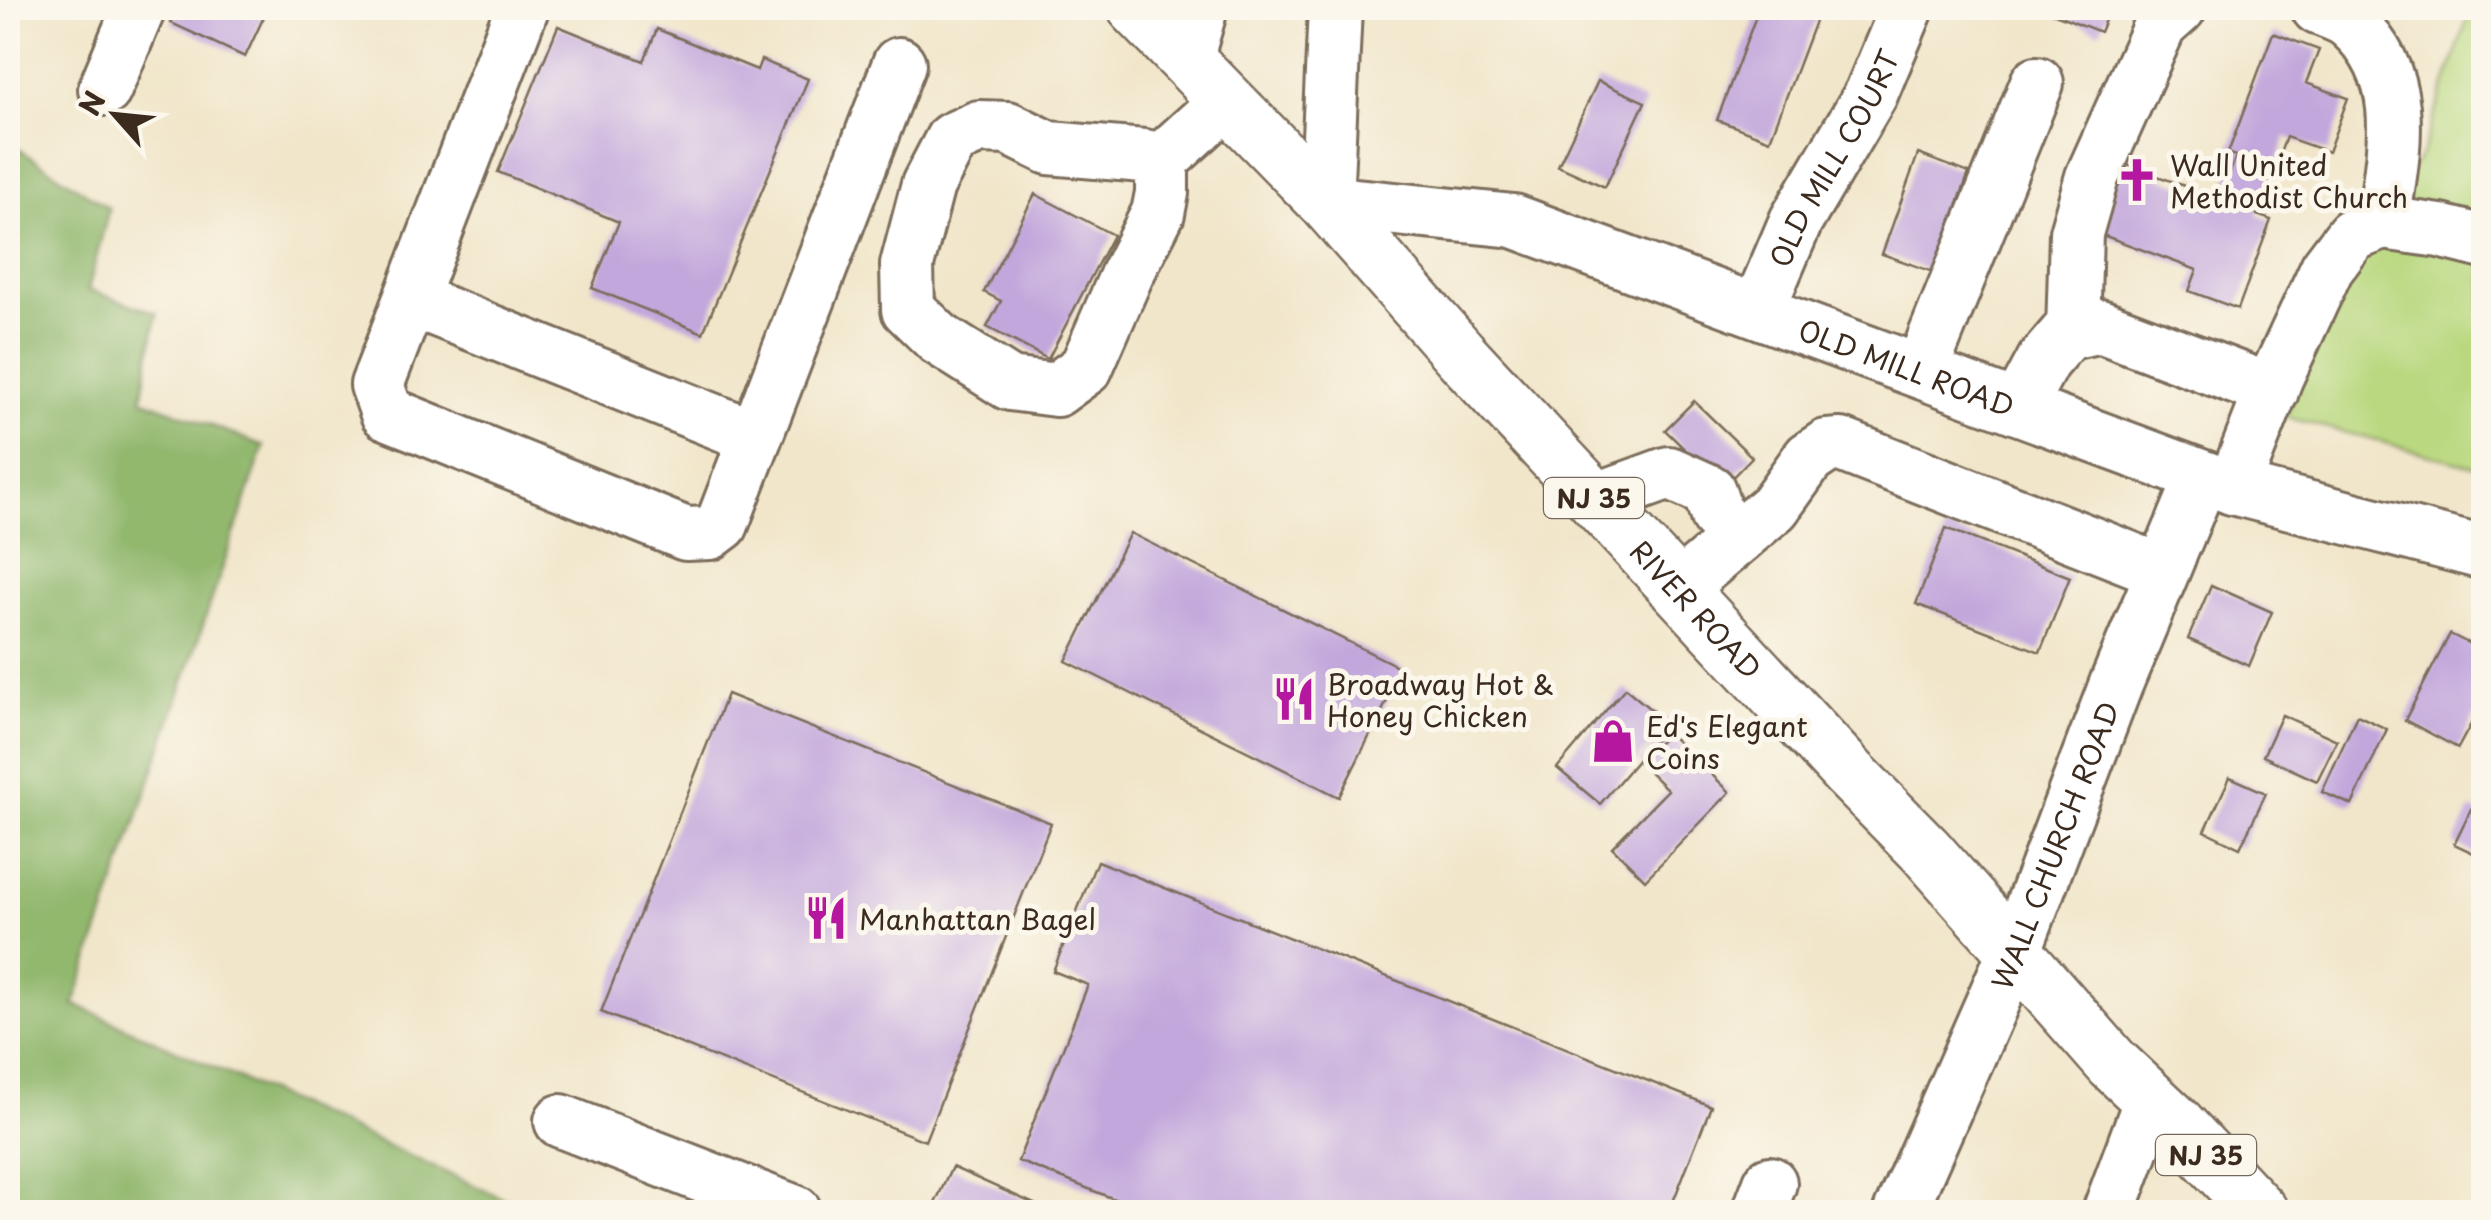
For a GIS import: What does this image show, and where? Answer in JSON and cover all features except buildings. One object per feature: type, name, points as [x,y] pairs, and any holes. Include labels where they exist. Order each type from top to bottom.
[{"type":"highway","name":"RIVER ROAD","points":[[1136,8],[1326,202],[1461,355],[1924,850],[2114,1064],[2260,1212]]},
{"type":"street","points":[[105,88],[139,8]]},
{"type":"street","points":[[522,8],[377,385],[387,413],[686,534],[710,533],[722,524],[899,64]]},
{"type":"street","points":[[1186,60],[1202,8]]},
{"type":"street","points":[[1326,202],[1335,8]]},
{"type":"street","name":"OLD MILL COURT","points":[[1758,310],[1796,221],[1871,94],[1906,8]]},
{"type":"street","points":[[2073,332],[2076,232],[2092,177],[2160,25],[2179,8]]},
{"type":"street","points":[[2318,8],[2351,23],[2382,64],[2395,106],[2394,146],[2383,223],[2484,242]]},
{"type":"street","points":[[1921,372],[2037,83]]},
{"type":"street","points":[[1162,160],[1049,148],[1008,128],[979,127],[952,139],[928,186],[906,265],[908,308],[940,339],[1010,384],[1056,390],[1086,368],[1158,214],[1162,160],[1227,101]]},
{"type":"street","name":"OLD MILL ROAD","points":[[1326,202],[1514,220],[2217,483],[2484,553]]},
{"type":"street","name":"WALL CHURCH ROAD","points":[[1900,1212],[2014,953],[2162,571],[2272,390],[2327,268],[2352,235],[2383,223]]},
{"type":"street","points":[[412,300],[755,437]]},
{"type":"street","points":[[2018,408],[2043,360],[2066,334],[2100,326],[2272,390]]},
{"type":"street","points":[[1678,589],[1774,507],[1809,458],[1826,446],[1841,445],[2162,571]]},
{"type":"street","points":[[1595,500],[1670,473],[1709,490],[1717,516],[1740,536]]},
{"type":"street","points":[[2109,1212],[2151,1100]]},
{"type":"street","points":[[561,1121],[795,1212]]},
{"type":"green space","points":[[2471,8],[2483,8],[2483,469],[2286,417],[2349,261],[2422,153]]},
{"type":"green space","points":[[8,142],[109,208],[88,290],[157,313],[142,399],[264,446],[74,1004],[533,1212],[8,1212]]},
{"type":"place","name":"Wall United Methodist Church","points":[[2137,180]]},
{"type":"place","name":"Broadway Hot & Honey Chicken","points":[[1294,699]]},
{"type":"place","name":"Ed's Elegant Coins","points":[[1613,741]]},
{"type":"place","name":"Manhattan Bagel","points":[[826,918]]}]
